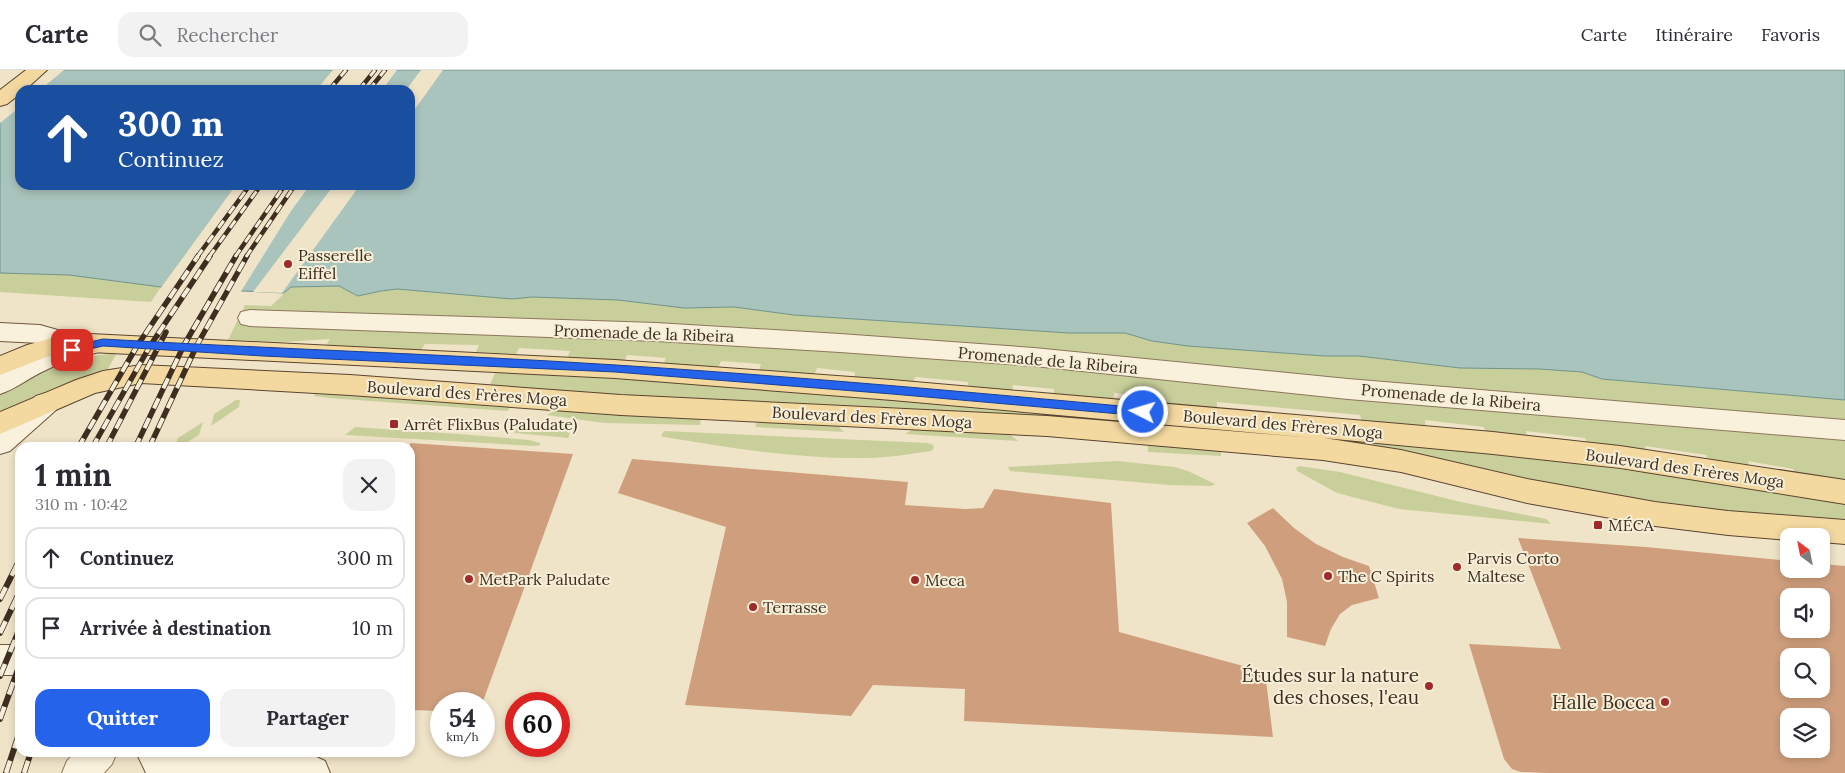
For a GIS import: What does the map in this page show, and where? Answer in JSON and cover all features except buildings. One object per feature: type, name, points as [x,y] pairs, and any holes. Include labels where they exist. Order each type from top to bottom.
[{"type":"main road","points":[[19,85],[38,70]]},
{"type":"main road","points":[[35,85],[54,70]]},
{"type":"main road","points":[[0,100],[15,88]]},
{"type":"main road","points":[[0,114],[15,102]]},
{"type":"main road","points":[[0,366],[36,351],[70,342]]},
{"type":"main road","name":"Boulevard des Frères Moga","points":[[70,342],[103,342],[263,352],[615,368],[892,390],[1502,444],[1620,457],[1845,492]]},
{"type":"main road","name":"Boulevard des Frères Moga","points":[[0,424],[94,382],[108,378],[141,374],[350,385],[620,405],[1047,426],[1362,454],[1401,461],[1527,491],[1655,514],[1728,523],[1845,532]]},
{"type":"street","name":"Promenade de la Ribeira","points":[[250,318],[656,332],[840,343],[1104,364],[1348,389],[1845,430]]},
{"type":"street","name":"Boulevard des Frères Moga","points":[[0,332],[40,334],[70,342]]},
{"type":"street","points":[[0,384],[13,375],[52,357],[103,342]]},
{"type":"street","points":[[0,443],[46,403]]},
{"type":"street","points":[[0,660],[15,660]]},
{"type":"street","points":[[80,773],[94,757]]},
{"type":"street","points":[[157,757],[162,766],[193,773]]},
{"type":"street","points":[[202,773],[232,759],[312,773]]},
{"type":"green space","points":[[0,273],[69,275],[161,287],[151,302],[0,292]]},
{"type":"green space","points":[[339,286],[358,296],[397,289],[512,299],[532,297],[618,300],[684,308],[734,307],[794,315],[1069,333],[1125,333],[1152,341],[1188,346],[1324,356],[1359,356],[1460,368],[1539,369],[1582,372],[1602,379],[1845,400],[1845,485],[1796,477],[1793,469],[1748,461],[1751,470],[1709,464],[1706,455],[1645,446],[1647,454],[1588,446],[1585,438],[1526,431],[1528,439],[1486,434],[1484,427],[1425,420],[1426,428],[1362,422],[1360,415],[1217,402],[1217,411],[1157,405],[1157,397],[1114,393],[1114,402],[1054,397],[1054,389],[1013,385],[1012,393],[968,389],[968,382],[915,377],[913,384],[854,379],[855,372],[817,368],[814,376],[759,371],[761,364],[721,361],[718,368],[663,365],[666,358],[627,355],[624,362],[567,358],[570,351],[519,348],[516,354],[476,352],[479,345],[425,344],[421,350],[325,347],[330,339],[285,342],[228,340],[245,305],[271,306],[291,287]]},
{"type":"green space","points":[[117,353],[106,372],[56,387],[0,414],[0,395],[28,377],[55,365]]},
{"type":"green space","points":[[510,370],[597,375],[1217,427],[1218,432],[675,401],[489,387],[495,373]]},
{"type":"green space","points":[[317,391],[513,404],[507,411],[314,396]]},
{"type":"green space","points":[[236,400],[240,400],[239,407],[211,426],[214,414]]},
{"type":"green space","points":[[558,409],[701,419],[700,425],[604,423],[547,415]]},
{"type":"green space","points":[[203,422],[199,435],[187,442],[177,442],[178,438]]},
{"type":"green space","points":[[757,422],[836,424],[844,432],[755,427]]},
{"type":"green space","points":[[355,427],[529,440],[540,443],[540,445],[345,435]]},
{"type":"green space","points":[[521,427],[547,427],[560,429],[570,434],[568,438],[515,433],[513,431]]},
{"type":"green space","points":[[917,427],[1008,433],[1018,441],[905,434]]},
{"type":"green space","points":[[664,431],[928,443],[933,445],[934,448],[931,451],[899,456],[866,458],[815,457],[739,449],[664,437],[661,436]]},
{"type":"green space","points":[[1280,432],[1563,462],[1845,502],[1845,523],[1712,512],[1281,437]]},
{"type":"green space","points":[[1148,442],[1221,449],[1221,456],[1148,452]]},
{"type":"green space","points":[[1117,461],[1175,467],[1215,484],[1212,486],[1169,485],[1010,471],[1008,467]]},
{"type":"green space","points":[[1299,466],[1340,472],[1461,502],[1546,519],[1551,524],[1399,509],[1337,493],[1297,471],[1296,468]]},
{"type":"water","points":[[0,70],[1845,70],[1845,400],[1602,379],[1582,372],[1539,369],[1460,368],[1359,356],[1324,356],[1188,346],[1152,341],[1125,333],[1069,333],[794,315],[734,307],[684,308],[618,300],[532,297],[512,299],[397,289],[358,296],[339,286],[291,287],[284,293],[161,287],[69,275],[0,273]]},
{"type":"pier","points":[[0,70],[64,70],[46,85],[15,85],[15,111],[0,123]]},
{"type":"pier","points":[[333,70],[397,70],[386,85],[320,85]]},
{"type":"pier","points":[[421,70],[443,70],[415,109],[415,85],[410,85]]},
{"type":"pier","points":[[232,190],[306,190],[291,211],[240,293],[160,289]]},
{"type":"pier","name":"Passerelle Eiffel","points":[[330,190],[356,190],[282,293],[253,292]]},
{"type":"railway","points":[[333,85],[346,70]]},
{"type":"railway","points":[[363,85],[375,70]]},
{"type":"railway","points":[[373,85],[385,70]]},
{"type":"railway","points":[[197,257],[246,190]]},
{"type":"railway","points":[[209,257],[257,190]]},
{"type":"railway","points":[[235,257],[282,190]]},
{"type":"railway","points":[[246,257],[292,190]]},
{"type":"railway","points":[[81,442],[137,346],[198,256]]},
{"type":"railway","points":[[95,442],[150,346],[210,256]]},
{"type":"railway","points":[[138,442],[184,345],[236,256]]},
{"type":"railway","points":[[152,442],[197,345],[247,256]]},
{"type":"railway","points":[[109,442],[166,332]]},
{"type":"railway","points":[[0,599],[15,569]]},
{"type":"railway","points":[[0,633],[15,602]]},
{"type":"railway","points":[[0,676],[15,640]]},
{"type":"railway","points":[[0,719],[15,678]]},
{"type":"railway","points":[[6,773],[15,746]]},
{"type":"railway","points":[[24,773],[29,757]]},
{"type":"place","name":"Passerelle Eiffel","points":[[288,264]]},
{"type":"place","name":"Arrêt FlixBus (Paludate)","points":[[394,424]]},
{"type":"place","name":"MÉCA","points":[[1598,525]]},
{"type":"place","name":"Parvis Corto Maltese","points":[[1457,567]]},
{"type":"place","name":"The C Spirits","points":[[1328,576]]},
{"type":"place","name":"MetPark Paludate","points":[[469,579]]},
{"type":"place","name":"Meca","points":[[915,580]]},
{"type":"place","name":"Terrasse","points":[[753,607]]},
{"type":"place","name":"Études sur la nature des choses, l'eau","points":[[1429,686]]},
{"type":"place","name":"Halle Bocca","points":[[1665,702]]},
{"type":"route","points":[[72,350],[103,342],[263,352],[615,368],[1143,412]]}]
